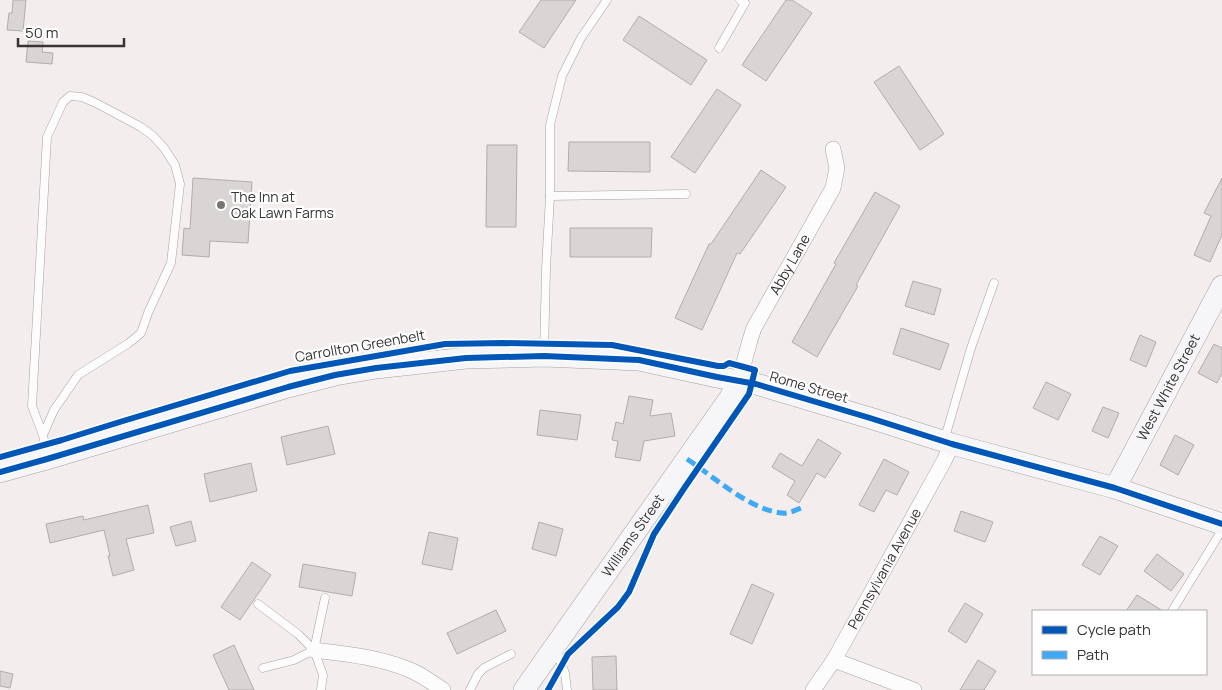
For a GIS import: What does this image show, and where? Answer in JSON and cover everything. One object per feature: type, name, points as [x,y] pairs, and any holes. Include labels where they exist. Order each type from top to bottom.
[{"type":"street","name":"Abby Lane","points":[[739,381],[754,328],[833,188],[837,168],[833,149]]},
{"type":"street","name":"West White Street","points":[[1115,488],[1222,286]]},
{"type":"street","name":"Rome Street","points":[[0,472],[238,401],[335,375],[376,368],[466,358],[544,356],[639,360],[766,387],[948,442],[1115,488],[1222,524]]},
{"type":"street","name":"Williams Street","points":[[524,690],[729,399],[739,381]]},
{"type":"street","name":"Pennsylvania Avenue","points":[[813,690],[834,660],[944,461],[948,442]]},
{"type":"street","points":[[314,650],[371,657],[391,663],[412,670],[443,690]]},
{"type":"street","points":[[834,660],[914,690]]},
{"type":"lane","points":[[544,356],[550,196],[550,126],[562,76],[581,38],[607,0]]},
{"type":"lane","points":[[719,48],[745,3],[740,0]]},
{"type":"lane","points":[[43,435],[54,410],[78,375],[129,343],[141,333],[171,263],[179,194],[180,184],[176,167],[164,148],[153,136],[141,127],[82,97],[70,96],[63,102],[47,137],[32,406],[43,435],[48,459]]},
{"type":"lane","points":[[550,196],[686,194]]},
{"type":"lane","points":[[948,442],[972,348],[994,283]]},
{"type":"lane","points":[[1173,610],[1222,530]]},
{"type":"lane","points":[[314,650],[325,598]]},
{"type":"lane","points":[[258,604],[298,634],[314,650],[323,675],[321,690]]},
{"type":"lane","points":[[555,648],[565,673],[567,690]]},
{"type":"lane","points":[[263,668],[294,660],[314,650]]},
{"type":"lane","points":[[470,690],[478,674],[484,668],[511,654]]},
{"type":"building","points":[[13,0],[26,0],[23,31],[7,30],[9,13],[12,13]]},
{"type":"building","points":[[541,0],[576,0],[544,48],[519,32]]},
{"type":"building","points":[[786,0],[792,0],[812,13],[766,81],[742,65]]},
{"type":"building","points":[[639,16],[707,60],[691,85],[623,40]]},
{"type":"building","points":[[28,41],[43,42],[42,52],[53,53],[52,64],[26,62]]},
{"type":"building","points":[[899,66],[944,134],[920,150],[874,82]]},
{"type":"building","points":[[717,89],[741,105],[695,173],[671,157]]},
{"type":"building","points":[[569,142],[650,142],[650,172],[568,171]]},
{"type":"building","points":[[487,145],[517,145],[516,227],[486,227]]},
{"type":"building","points":[[761,170],[786,187],[740,254],[737,253],[702,330],[675,318],[709,244],[711,244]]},
{"type":"building","name":"The Inn at Oak Lawn Farms","points":[[193,178],[252,182],[248,243],[210,241],[209,257],[182,255],[184,228],[190,229]]},
{"type":"building","points":[[1222,178],[1222,235],[1210,262],[1194,255],[1211,216],[1204,213]]},
{"type":"building","points":[[875,192],[900,206],[856,285],[858,286],[817,357],[792,342]]},
{"type":"building","points":[[570,228],[652,228],[651,257],[570,257]]},
{"type":"building","points":[[913,281],[941,289],[934,315],[905,306]]},
{"type":"building","points":[[901,328],[949,344],[940,370],[893,354]]},
{"type":"building","points":[[1140,335],[1156,342],[1146,367],[1130,360]]},
{"type":"building","points":[[1214,344],[1222,348],[1222,373],[1217,383],[1198,373]]},
{"type":"building","points":[[1046,382],[1071,394],[1058,420],[1033,408]]},
{"type":"building","points":[[629,396],[653,400],[650,416],[671,413],[675,436],[644,441],[640,461],[615,457],[618,441],[612,440],[616,422],[623,424]]},
{"type":"building","points":[[1103,407],[1119,413],[1108,438],[1092,431]]},
{"type":"building","points":[[540,410],[581,415],[577,440],[537,435]]},
{"type":"building","points":[[328,426],[335,454],[287,465],[281,437]]},
{"type":"building","points":[[1175,435],[1194,445],[1178,475],[1160,465]]},
{"type":"building","points":[[818,439],[841,453],[825,478],[817,473],[799,503],[787,495],[795,481],[772,467],[780,453],[802,466]]},
{"type":"building","points":[[884,459],[909,472],[897,495],[886,490],[874,512],[859,505]]},
{"type":"building","points":[[251,463],[257,491],[210,502],[204,474]]},
{"type":"building","points":[[148,505],[154,533],[126,539],[134,570],[113,576],[104,530],[50,543],[46,524],[83,516],[84,520]]},
{"type":"building","points":[[961,511],[993,522],[985,542],[954,531]]},
{"type":"building","points":[[191,521],[196,541],[176,546],[170,527]]},
{"type":"building","points":[[539,522],[563,529],[556,556],[532,549]]},
{"type":"building","points":[[429,532],[458,538],[452,570],[422,564]]},
{"type":"building","points":[[1100,536],[1118,546],[1100,575],[1082,565]]},
{"type":"building","points":[[1157,554],[1184,574],[1171,591],[1144,571]]},
{"type":"building","points":[[252,562],[271,575],[240,620],[221,607]]},
{"type":"building","points":[[303,564],[356,573],[352,596],[299,587]]},
{"type":"building","points":[[752,584],[774,594],[752,644],[730,634]]},
{"type":"building","points":[[1137,595],[1161,610],[1127,610]]},
{"type":"building","points":[[965,603],[983,614],[966,643],[948,631]]},
{"type":"building","points":[[496,610],[506,631],[457,654],[447,633]]},
{"type":"building","points":[[234,645],[254,690],[229,690],[213,655]]},
{"type":"building","points":[[616,656],[617,690],[593,690],[592,657]]},
{"type":"building","points":[[978,660],[996,671],[984,690],[960,690]]},
{"type":"building","points":[[0,671],[13,674],[10,688],[0,686]]},
{"type":"marked path","points":[[687,459],[733,492],[757,506],[770,511],[784,513],[801,508]]},
{"type":"cycle path","name":"Carrollton Greenbelt","points":[[0,457],[290,371],[445,344],[612,345],[718,366],[724,366],[729,363],[755,370],[749,394],[654,534],[629,592],[618,607],[568,654],[548,690]]},
{"type":"cycle path","points":[[0,472],[288,387],[335,375],[376,368],[466,358],[544,356],[639,360],[756,384],[952,444],[1115,488],[1222,524]]},
{"type":"place","name":"The Inn at Oak Lawn Farms","points":[[221,205]]}]
